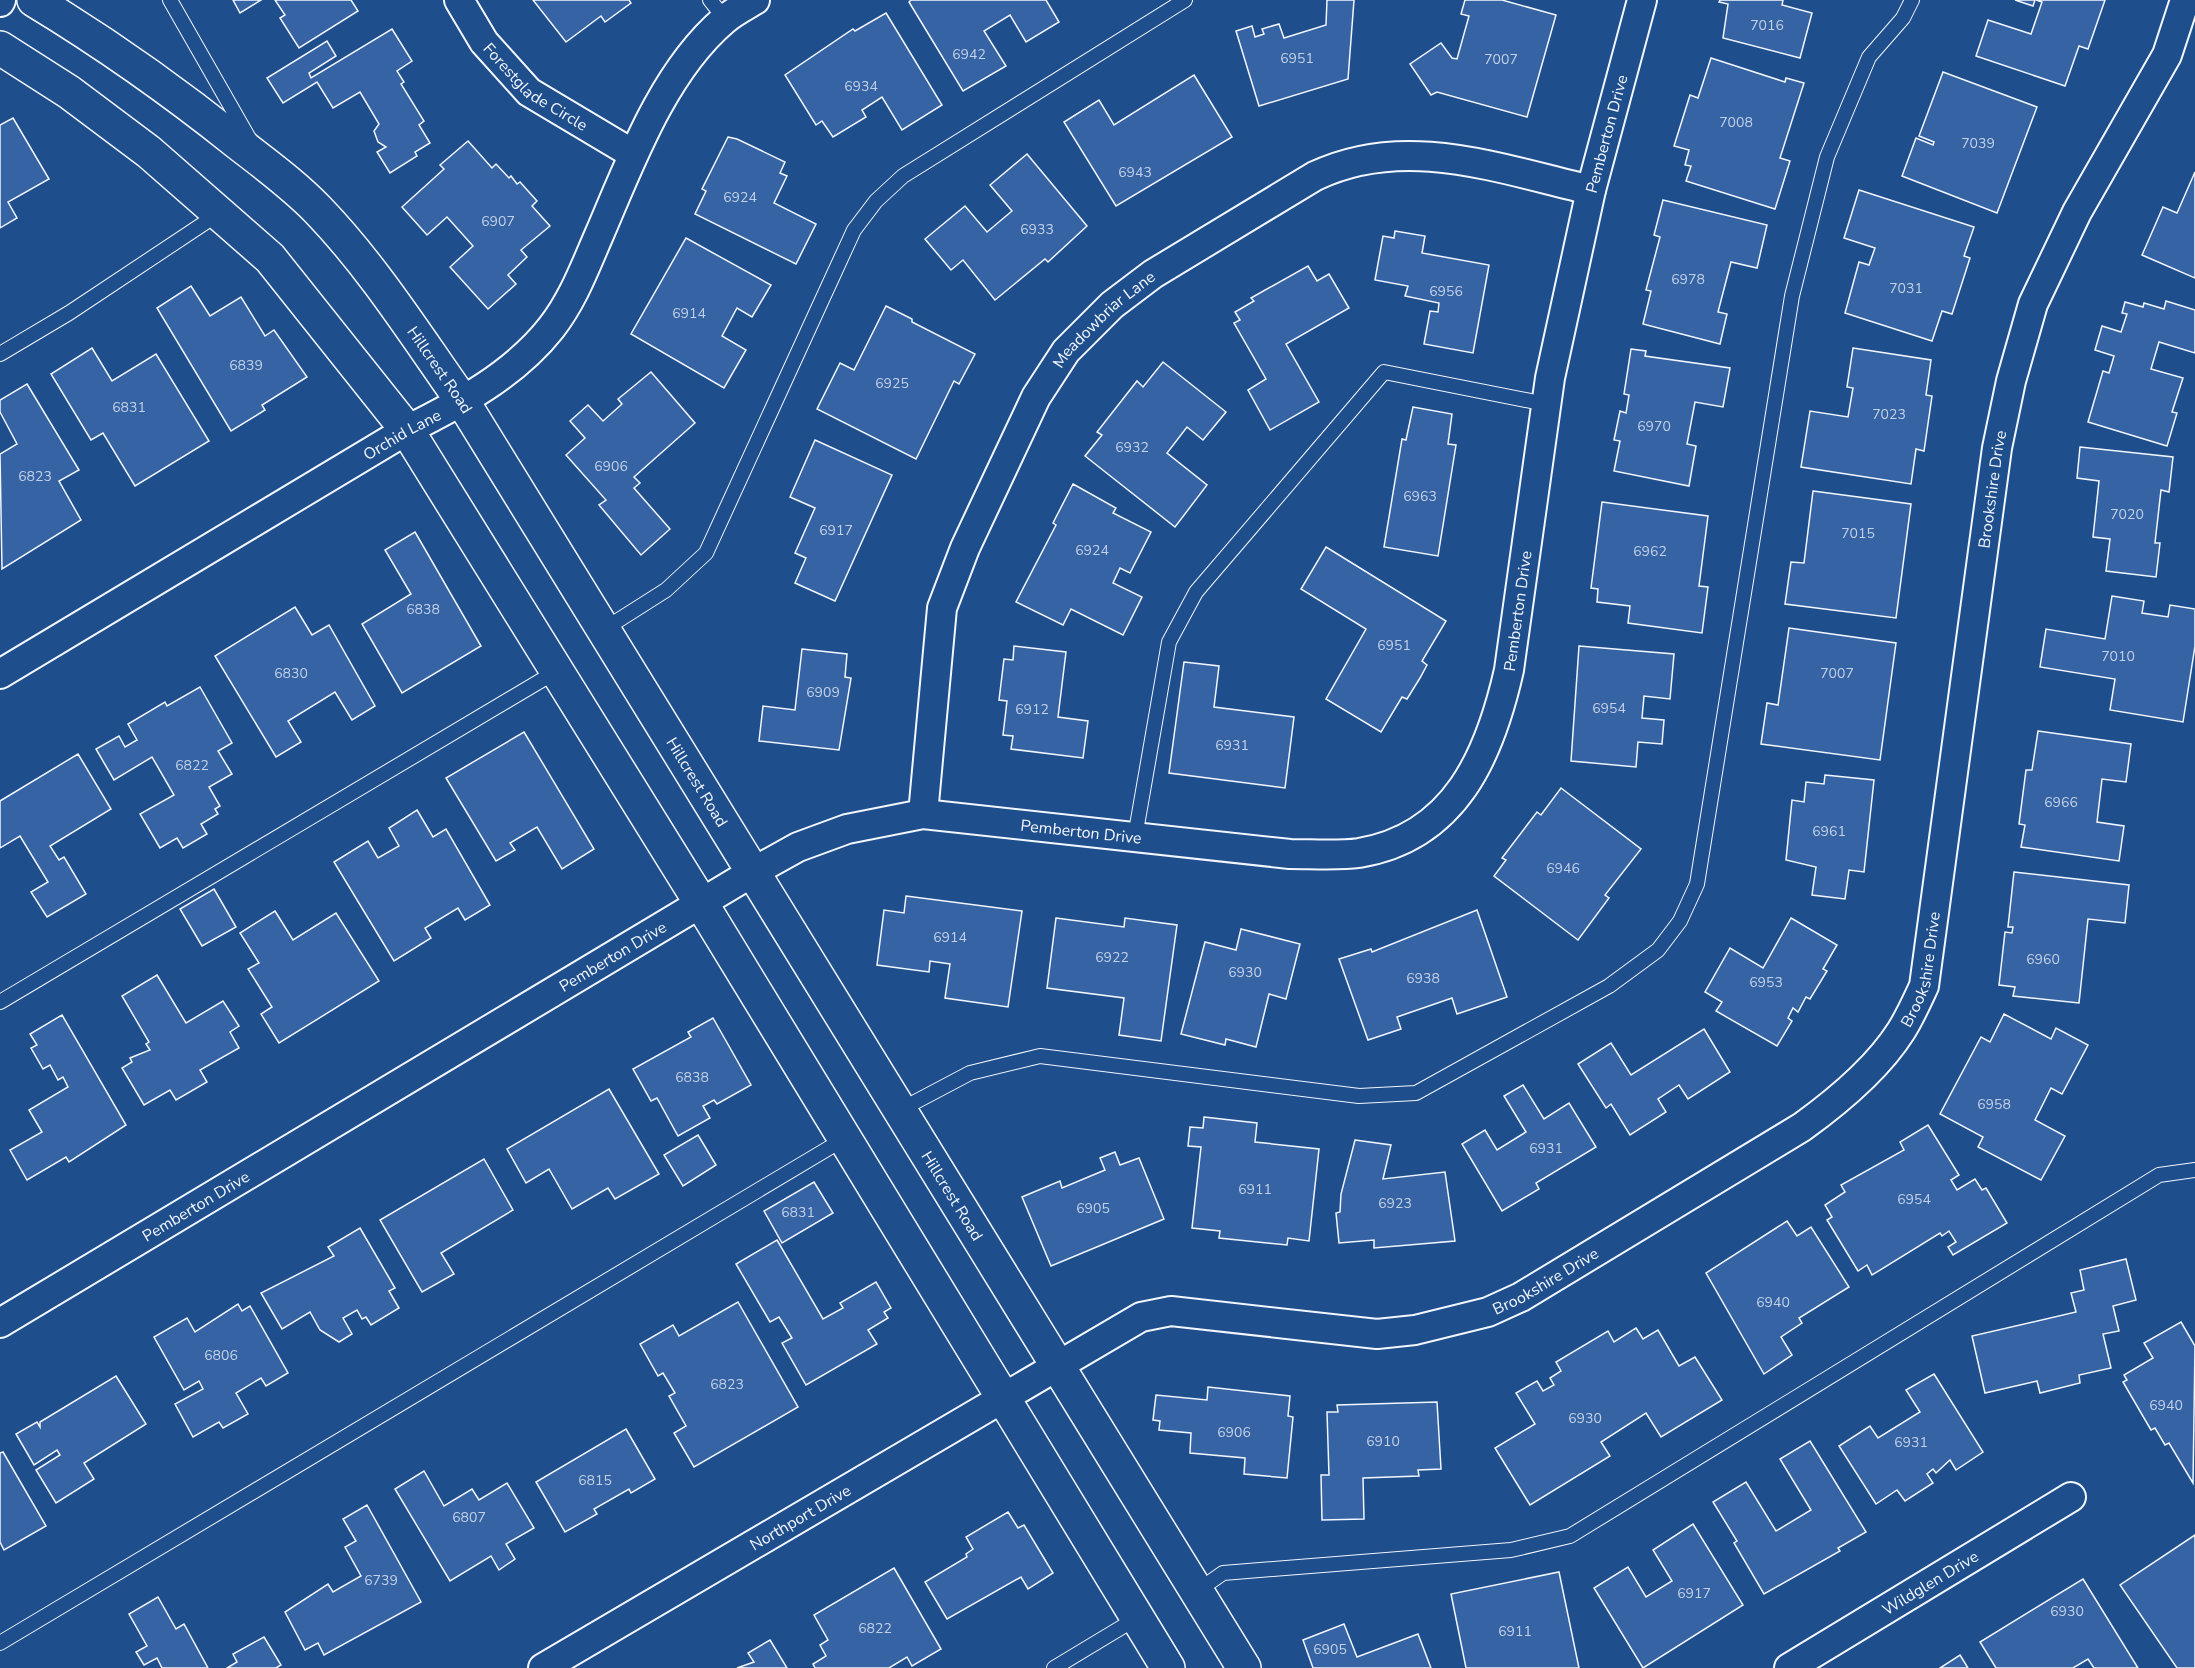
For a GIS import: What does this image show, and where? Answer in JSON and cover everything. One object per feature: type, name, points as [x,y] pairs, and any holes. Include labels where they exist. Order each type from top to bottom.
[{"type":"main road","name":"Hillcrest Road","points":[[34,0],[100,40],[184,99],[263,163],[318,209],[372,274],[462,402],[1244,1668]]},
{"type":"main road","points":[[0,48],[69,92],[149,152],[270,258],[407,430],[701,903],[1168,1668]]},
{"type":"street","name":"Forestglade Circle","points":[[459,0],[484,42],[529,93],[633,154]]},
{"type":"street","name":"Orchid Lane","points":[[0,674],[407,430],[462,402],[509,369],[550,328],[576,288],[633,154],[683,65],[718,9],[754,0]]},
{"type":"street","name":"Pemberton Drive","points":[[0,1323],[753,872],[798,847],[847,829],[923,814],[1290,854],[1359,853],[1384,847],[1406,837],[1433,820],[1454,801],[1471,778],[1498,716],[1509,670],[1546,404],[1591,190],[1642,0]]},
{"type":"street","name":"Brookshire Drive","points":[[1058,1365],[1131,1322],[1171,1311],[1377,1334],[1415,1330],[1488,1312],[1521,1297],[1802,1127],[1831,1106],[1877,1061],[1901,1032],[1924,986],[1997,448],[2011,381],[2030,315],[2077,212],[2168,55],[2185,0]]},
{"type":"street","name":"Meadowbriar Lane","points":[[923,814],[942,608],[964,548],[1036,397],[1066,351],[1112,306],[1153,274],[1315,176],[1342,163],[1376,156],[1408,154],[1443,157],[1591,190]]},
{"type":"street","name":"Northport Drive","points":[[543,1668],[1058,1365]]},
{"type":"street","name":"Wildglen Drive","points":[[1789,1668],[2071,1497]]},
{"type":"lane","points":[[170,0],[263,163]]},
{"type":"lane","points":[[603,630],[666,590],[706,553],[854,230],[876,201],[903,176],[1185,0]]},
{"type":"lane","points":[[900,1110],[970,1073],[1040,1056],[1359,1096],[1416,1093],[1443,1081],[1609,986],[1658,950],[1680,921],[1697,884],[1792,296],[1827,157],[1869,57],[1903,18],[1912,0]]},
{"type":"lane","points":[[0,354],[69,313],[220,213]]},
{"type":"lane","points":[[1135,837],[1169,642],[1174,632],[1196,592],[1384,372],[1546,404]]},
{"type":"lane","points":[[0,1002],[557,671]]},
{"type":"lane","points":[[0,1644],[844,1139]]},
{"type":"lane","points":[[1196,1592],[1223,1573],[1511,1550],[1570,1536],[2159,1175],[2195,1170]]},
{"type":"lane","points":[[1054,1668],[1137,1618]]},
{"type":"building","points":[[233,0],[261,0],[240,13]]},
{"type":"building","points":[[275,0],[351,0],[358,11],[299,48],[280,18],[285,15]]},
{"type":"building","points":[[533,0],[629,0],[631,3],[605,22],[601,16],[566,42]]},
{"type":"building","points":[[911,0],[1046,0],[1059,22],[1026,42],[1010,15],[984,31],[1006,66],[963,91],[909,2]]},
{"type":"building","points":[[1327,0],[1354,0],[1348,79],[1259,106],[1236,31],[1252,26],[1255,37],[1264,34],[1262,29],[1279,24],[1284,38],[1326,25]]},
{"type":"building","points":[[1465,0],[1502,0],[1556,15],[1527,117],[1437,92],[1431,95],[1410,64],[1441,43],[1452,58],[1457,59],[1469,16],[1461,14]]},
{"type":"building","points":[[1720,0],[1783,0],[1782,5],[1812,13],[1800,58],[1723,38],[1728,4],[1719,2]]},
{"type":"building","points":[[2015,0],[2035,0],[2033,6]]},
{"type":"building","points":[[2036,0],[2105,0],[2088,49],[2079,46],[2065,86],[1976,56],[1988,20],[2031,34],[2042,2]]},
{"type":"building","points":[[886,13],[942,105],[902,130],[882,97],[862,110],[866,117],[833,137],[822,121],[816,125],[785,75],[853,29],[855,31]]},
{"type":"building","points":[[392,29],[412,61],[397,71],[404,82],[401,84],[424,121],[419,125],[430,143],[415,152],[417,156],[390,173],[377,152],[386,147],[378,142],[374,131],[379,124],[360,92],[333,108],[317,82],[283,103],[267,78],[327,41],[336,56],[309,73],[311,78]]},
{"type":"building","points":[[1711,58],[1785,82],[1786,78],[1804,83],[1780,158],[1790,161],[1775,209],[1686,181],[1691,166],[1685,165],[1689,150],[1674,146],[1690,95],[1698,98]]},
{"type":"building","points":[[1943,72],[2037,107],[1997,213],[1902,176],[1916,138],[1933,145],[1934,142],[1919,136]]},
{"type":"building","points":[[1194,75],[1232,137],[1116,206],[1064,122],[1099,100],[1114,125]]},
{"type":"building","points":[[13,118],[49,179],[8,202],[17,218],[0,228],[0,125]]},
{"type":"building","points":[[728,137],[785,162],[780,173],[787,176],[774,203],[816,224],[796,264],[695,214],[706,191],[702,189]]},
{"type":"building","points":[[468,141],[492,168],[496,164],[517,184],[520,182],[537,201],[532,206],[550,226],[521,250],[527,257],[508,275],[516,284],[488,309],[450,267],[473,246],[447,217],[427,235],[402,207],[444,169],[440,165]]},
{"type":"building","points":[[1027,154],[1087,226],[1048,262],[1045,259],[995,300],[963,260],[951,270],[925,239],[965,206],[987,232],[1012,211],[990,185]]},
{"type":"building","points":[[2195,172],[2195,278],[2142,255],[2163,207],[2177,213]]},
{"type":"building","points":[[1859,190],[1974,227],[1964,256],[1970,258],[1952,314],[1942,311],[1932,341],[1845,313],[1859,262],[1869,265],[1875,248],[1844,238]]},
{"type":"building","points":[[1663,200],[1767,225],[1757,268],[1731,262],[1718,312],[1727,314],[1720,344],[1643,324],[1651,291],[1646,290],[1660,237],[1654,235]]},
{"type":"building","points":[[1395,231],[1425,236],[1422,253],[1489,265],[1473,353],[1424,344],[1430,311],[1438,312],[1439,303],[1405,296],[1408,286],[1375,280],[1383,236],[1394,238]]},
{"type":"building","points":[[686,238],[771,285],[752,317],[737,308],[722,336],[746,350],[724,388],[631,334]]},
{"type":"building","points":[[1308,266],[1317,281],[1329,274],[1349,308],[1286,344],[1319,402],[1270,430],[1248,390],[1266,379],[1234,323],[1240,320],[1235,312],[1254,301],[1251,298]]},
{"type":"building","points":[[191,286],[210,316],[241,297],[265,336],[274,330],[307,377],[262,405],[265,410],[231,431],[157,308]]},
{"type":"building","points":[[2166,301],[2195,310],[2195,353],[2159,342],[2151,369],[2183,378],[2172,412],[2177,413],[2167,446],[2088,422],[2103,371],[2109,373],[2114,356],[2095,350],[2102,326],[2121,332],[2127,314],[2122,313],[2125,302],[2143,307],[2144,303],[2164,309]]},
{"type":"building","points":[[886,306],[975,354],[959,384],[954,381],[916,459],[817,409],[840,363],[854,370]]},
{"type":"building","points":[[92,348],[112,381],[156,354],[209,441],[135,486],[103,433],[91,440],[51,374]]},
{"type":"building","points":[[1853,348],[1931,360],[1926,395],[1932,396],[1924,451],[1916,449],[1911,484],[1801,467],[1810,411],[1848,417],[1853,388],[1847,387]]},
{"type":"building","points":[[1631,349],[1646,351],[1645,356],[1730,368],[1723,407],[1695,402],[1687,444],[1696,446],[1689,486],[1614,471],[1620,441],[1614,440],[1620,411],[1626,413],[1629,395],[1624,394]]},
{"type":"building","points":[[1163,362],[1226,412],[1203,440],[1187,427],[1167,453],[1207,485],[1175,527],[1085,456],[1102,435],[1097,432],[1137,381],[1143,387]]},
{"type":"building","points":[[651,372],[695,423],[634,477],[640,483],[634,488],[670,529],[641,555],[599,505],[606,500],[566,455],[585,438],[570,421],[588,405],[603,421],[622,404],[618,399]]},
{"type":"building","points":[[27,384],[79,470],[59,481],[81,520],[2,569],[0,454],[17,444],[0,412],[0,400]]},
{"type":"building","points":[[1413,407],[1452,414],[1448,444],[1456,445],[1438,556],[1384,547],[1402,439],[1406,440]]},
{"type":"building","points":[[815,440],[892,475],[835,601],[795,583],[806,558],[795,553],[815,508],[790,497]]},
{"type":"building","points":[[2080,447],[2173,457],[2169,492],[2161,490],[2155,543],[2160,543],[2156,577],[2106,571],[2110,539],[2093,537],[2099,481],[2077,478]]},
{"type":"building","points":[[1073,484],[1116,508],[1113,513],[1151,532],[1130,573],[1120,568],[1113,583],[1142,597],[1123,635],[1071,609],[1063,625],[1016,602],[1056,525],[1053,523]]},
{"type":"building","points":[[1813,491],[1911,504],[1896,618],[1785,604],[1791,562],[1804,563]]},
{"type":"building","points":[[1602,502],[1708,516],[1699,586],[1708,587],[1702,633],[1628,623],[1630,606],[1597,602],[1598,589],[1591,588]]},
{"type":"building","points":[[415,532],[481,646],[402,693],[362,624],[411,594],[385,550]]},
{"type":"building","points":[[1326,547],[1446,621],[1422,661],[1427,665],[1420,678],[1407,699],[1402,697],[1381,732],[1326,699],[1366,629],[1301,589]]},
{"type":"building","points":[[2112,596],[2144,601],[2142,613],[2168,617],[2170,605],[2195,609],[2195,646],[2183,722],[2110,710],[2115,679],[2040,667],[2046,629],[2105,639]]},
{"type":"building","points":[[295,607],[312,635],[329,625],[375,706],[352,720],[335,692],[288,721],[301,742],[276,757],[215,656]]},
{"type":"building","points":[[1789,628],[1896,643],[1880,760],[1761,744],[1767,703],[1778,705]]},
{"type":"building","points":[[1014,646],[1066,652],[1058,717],[1088,721],[1083,758],[1011,749],[1013,736],[1003,735],[1007,701],[999,700],[1004,659],[1013,660]]},
{"type":"building","points":[[1579,646],[1674,654],[1670,699],[1644,696],[1642,718],[1664,720],[1662,744],[1638,742],[1636,767],[1571,761]]},
{"type":"building","points":[[802,649],[847,654],[845,677],[851,678],[839,750],[759,741],[763,706],[795,710]]},
{"type":"building","points":[[1184,662],[1219,666],[1214,707],[1294,717],[1285,788],[1169,773]]},
{"type":"building","points":[[200,687],[232,743],[218,751],[232,774],[209,787],[220,806],[215,809],[218,814],[201,824],[207,834],[183,848],[177,838],[160,848],[140,814],[174,795],[152,757],[114,780],[96,749],[119,736],[125,747],[137,740],[128,724],[165,702],[167,706]]},
{"type":"building","points":[[2038,731],[2131,744],[2126,782],[2102,779],[2097,822],[2124,826],[2119,861],[2021,847],[2025,825],[2019,824],[2026,770],[2032,770]]},
{"type":"building","points":[[524,732],[594,849],[562,869],[537,827],[510,843],[515,850],[496,861],[446,778]]},
{"type":"building","points":[[78,754],[111,809],[50,846],[59,860],[64,857],[86,894],[47,917],[31,892],[48,882],[20,836],[0,848],[0,801]]},
{"type":"building","points":[[1825,775],[1874,780],[1864,872],[1849,870],[1845,899],[1812,895],[1816,867],[1786,860],[1792,800],[1804,802],[1806,782],[1824,784]]},
{"type":"building","points":[[1561,788],[1641,849],[1605,895],[1609,898],[1578,940],[1494,876],[1506,860],[1502,858],[1537,812],[1541,815]]},
{"type":"building","points":[[417,810],[433,837],[446,829],[490,905],[465,920],[458,908],[425,928],[431,938],[394,961],[334,862],[368,841],[378,858],[399,846],[389,828]]},
{"type":"building","points":[[2014,872],[2129,885],[2125,923],[2088,919],[2079,1003],[2013,996],[2015,987],[1999,985],[2005,932],[2012,933],[2013,927],[2008,927]]},
{"type":"building","points":[[214,889],[236,927],[202,946],[180,909]]},
{"type":"building","points":[[906,896],[1022,911],[1008,1007],[945,998],[950,964],[930,961],[929,972],[877,965],[884,910],[904,913]]},
{"type":"building","points":[[1477,910],[1507,997],[1457,1014],[1452,998],[1397,1017],[1401,1029],[1368,1040],[1339,959],[1371,949],[1372,952]]},
{"type":"building","points":[[275,911],[293,940],[336,913],[379,981],[279,1043],[261,1014],[272,1007],[248,969],[259,963],[240,933]]},
{"type":"building","points":[[1056,918],[1124,927],[1125,918],[1177,925],[1161,1041],[1119,1035],[1124,998],[1047,988]]},
{"type":"building","points":[[1791,918],[1837,945],[1823,969],[1827,971],[1810,999],[1806,997],[1798,1012],[1793,1008],[1788,1018],[1792,1021],[1777,1046],[1716,1011],[1722,1002],[1705,992],[1730,948],[1763,968]]},
{"type":"building","points":[[1241,929],[1300,944],[1286,999],[1269,994],[1256,1047],[1226,1039],[1225,1045],[1181,1034],[1205,942],[1236,950]]},
{"type":"building","points":[[157,975],[186,1023],[223,1001],[239,1026],[230,1032],[239,1048],[200,1070],[207,1082],[176,1100],[170,1090],[144,1105],[122,1068],[132,1062],[130,1058],[150,1050],[146,1044],[149,1042],[122,996]]},
{"type":"building","points":[[2004,1014],[2051,1039],[2056,1028],[2088,1045],[2062,1094],[2051,1088],[2035,1120],[2065,1136],[2041,1180],[1978,1147],[1983,1137],[1940,1114],[1981,1037],[1990,1042]]},
{"type":"building","points":[[62,1015],[126,1125],[69,1162],[66,1157],[27,1180],[10,1150],[42,1132],[29,1110],[68,1087],[63,1077],[58,1080],[50,1065],[43,1069],[31,1048],[37,1045],[30,1034]]},
{"type":"building","points":[[713,1018],[751,1085],[717,1104],[714,1100],[703,1106],[710,1118],[678,1136],[657,1098],[651,1101],[633,1069],[691,1037],[688,1032]]},
{"type":"building","points":[[1704,1029],[1730,1072],[1688,1099],[1679,1085],[1658,1099],[1666,1112],[1630,1135],[1611,1104],[1606,1108],[1578,1064],[1611,1043],[1631,1075]]},
{"type":"building","points":[[1523,1085],[1544,1119],[1569,1103],[1596,1147],[1536,1183],[1539,1189],[1502,1211],[1462,1144],[1485,1130],[1497,1150],[1526,1132],[1504,1096]]},
{"type":"building","points":[[609,1089],[659,1174],[615,1199],[608,1188],[572,1209],[549,1169],[526,1183],[507,1149]]},
{"type":"building","points":[[1204,1117],[1257,1123],[1255,1142],[1319,1149],[1309,1241],[1288,1238],[1287,1245],[1219,1238],[1220,1231],[1192,1228],[1201,1147],[1188,1146],[1190,1127],[1203,1128]]},
{"type":"building","points":[[1928,1125],[1959,1175],[1951,1180],[1957,1190],[1975,1179],[1982,1190],[1986,1188],[2007,1223],[1953,1255],[1948,1247],[1956,1242],[1949,1231],[1942,1236],[1940,1233],[1872,1275],[1867,1265],[1858,1271],[1827,1220],[1832,1217],[1825,1205],[1845,1192],[1841,1185],[1904,1150],[1900,1142]]},
{"type":"building","points":[[698,1135],[716,1165],[683,1186],[664,1155]]},
{"type":"building","points":[[1355,1140],[1391,1145],[1383,1179],[1445,1172],[1455,1241],[1374,1248],[1374,1240],[1339,1243],[1336,1213],[1340,1212],[1341,1194]]},
{"type":"building","points":[[1115,1152],[1120,1165],[1139,1158],[1164,1219],[1051,1266],[1022,1197],[1060,1181],[1062,1188],[1105,1170],[1100,1158]]},
{"type":"building","points":[[484,1159],[513,1210],[441,1253],[454,1274],[422,1292],[380,1220]]},
{"type":"building","points":[[814,1182],[833,1213],[782,1243],[764,1211]]},
{"type":"building","points":[[1787,1221],[1797,1236],[1811,1227],[1849,1287],[1799,1318],[1802,1323],[1781,1337],[1792,1355],[1764,1374],[1706,1273]]},
{"type":"building","points":[[360,1228],[395,1288],[389,1291],[399,1308],[371,1325],[366,1317],[362,1319],[357,1310],[343,1318],[352,1334],[339,1342],[320,1330],[310,1312],[282,1329],[261,1293],[334,1256],[328,1247]]},
{"type":"building","points":[[777,1240],[823,1319],[843,1308],[840,1303],[876,1282],[891,1308],[884,1312],[888,1318],[868,1330],[877,1344],[806,1385],[782,1343],[792,1338],[779,1317],[770,1322],[736,1264]]},
{"type":"building","points":[[2126,1259],[2136,1300],[2113,1306],[2119,1331],[2103,1334],[2111,1368],[2079,1375],[2080,1383],[2040,1393],[2037,1381],[1985,1393],[1972,1336],[2076,1312],[2071,1293],[2084,1290],[2080,1270]]},
{"type":"building","points":[[738,1302],[798,1407],[694,1467],[674,1433],[686,1426],[669,1396],[675,1393],[663,1373],[658,1376],[640,1344],[673,1325],[679,1336]]},
{"type":"building","points":[[238,1304],[242,1311],[250,1306],[288,1373],[266,1386],[261,1378],[236,1393],[248,1414],[223,1428],[219,1422],[193,1437],[175,1404],[203,1389],[199,1381],[184,1390],[154,1337],[187,1318],[195,1332]]},
{"type":"building","points":[[2181,1322],[2195,1346],[2193,1483],[2169,1443],[2165,1445],[2155,1428],[2151,1430],[2123,1382],[2127,1380],[2124,1375],[2153,1358],[2144,1343]]},
{"type":"building","points":[[1636,1328],[1643,1339],[1658,1330],[1679,1366],[1695,1357],[1722,1400],[1661,1437],[1646,1413],[1601,1442],[1610,1456],[1530,1505],[1495,1448],[1535,1424],[1516,1393],[1537,1381],[1543,1391],[1554,1385],[1550,1378],[1561,1371],[1556,1362],[1608,1331],[1614,1342]]},
{"type":"building","points":[[1934,1374],[1983,1452],[1956,1470],[1950,1460],[1936,1473],[1933,1469],[1927,1474],[1933,1483],[1905,1501],[1897,1490],[1876,1504],[1839,1446],[1870,1426],[1878,1438],[1920,1412],[1906,1390]]},
{"type":"building","points":[[116,1376],[146,1424],[84,1463],[94,1479],[56,1503],[36,1470],[60,1455],[57,1450],[34,1465],[16,1434],[37,1422],[40,1427],[40,1422]]},
{"type":"building","points":[[1208,1387],[1290,1396],[1288,1416],[1293,1417],[1287,1478],[1244,1474],[1245,1458],[1190,1453],[1191,1433],[1159,1430],[1160,1421],[1153,1420],[1156,1395],[1207,1400]]},
{"type":"building","points":[[1437,1402],[1441,1469],[1418,1470],[1419,1476],[1363,1478],[1364,1519],[1322,1520],[1321,1475],[1329,1475],[1327,1412],[1338,1412],[1337,1405]]},
{"type":"building","points":[[626,1429],[655,1479],[631,1493],[629,1489],[594,1509],[597,1514],[565,1532],[536,1482]]},
{"type":"building","points":[[1810,1441],[1866,1532],[1838,1548],[1840,1551],[1764,1594],[1734,1543],[1737,1541],[1713,1502],[1746,1482],[1776,1531],[1811,1510],[1780,1459]]},
{"type":"building","points":[[3,1452],[46,1526],[4,1550],[0,1542],[0,1453]]},
{"type":"building","points":[[424,1471],[444,1506],[472,1489],[479,1500],[507,1483],[534,1528],[506,1544],[515,1559],[499,1570],[491,1556],[450,1581],[395,1489]]},
{"type":"building","points":[[367,1505],[421,1602],[324,1655],[318,1643],[305,1650],[285,1612],[328,1584],[333,1592],[361,1576],[345,1547],[356,1541],[343,1519]]},
{"type":"building","points":[[1008,1512],[1018,1528],[1024,1525],[1053,1573],[1028,1589],[1021,1577],[947,1619],[925,1582],[967,1557],[966,1554],[973,1549],[966,1537]]},
{"type":"building","points":[[1693,1524],[1743,1605],[1643,1668],[1594,1588],[1628,1567],[1646,1597],[1672,1581],[1653,1550]]},
{"type":"building","points":[[2195,1535],[2195,1668],[2177,1668],[2120,1585]]},
{"type":"building","points":[[894,1568],[941,1649],[912,1666],[907,1657],[889,1668],[815,1668],[813,1664],[826,1656],[820,1645],[828,1640],[814,1615]]},
{"type":"building","points":[[1559,1572],[1579,1668],[1466,1668],[1451,1594]]},
{"type":"building","points":[[2083,1579],[2138,1668],[2094,1668],[2088,1659],[2073,1668],[1996,1668],[1980,1642]]},
{"type":"building","points":[[158,1597],[176,1629],[184,1624],[208,1668],[162,1668],[157,1658],[144,1665],[136,1652],[147,1646],[129,1614]]},
{"type":"building","points":[[1344,1624],[1357,1657],[1418,1634],[1431,1668],[1313,1668],[1303,1640]]},
{"type":"building","points":[[264,1637],[281,1665],[276,1668],[227,1668],[237,1662],[233,1654]]},
{"type":"building","points":[[770,1640],[787,1668],[737,1668],[754,1662],[748,1653]]},
{"type":"building","points":[[1960,1655],[1968,1668],[1940,1668]]}]
